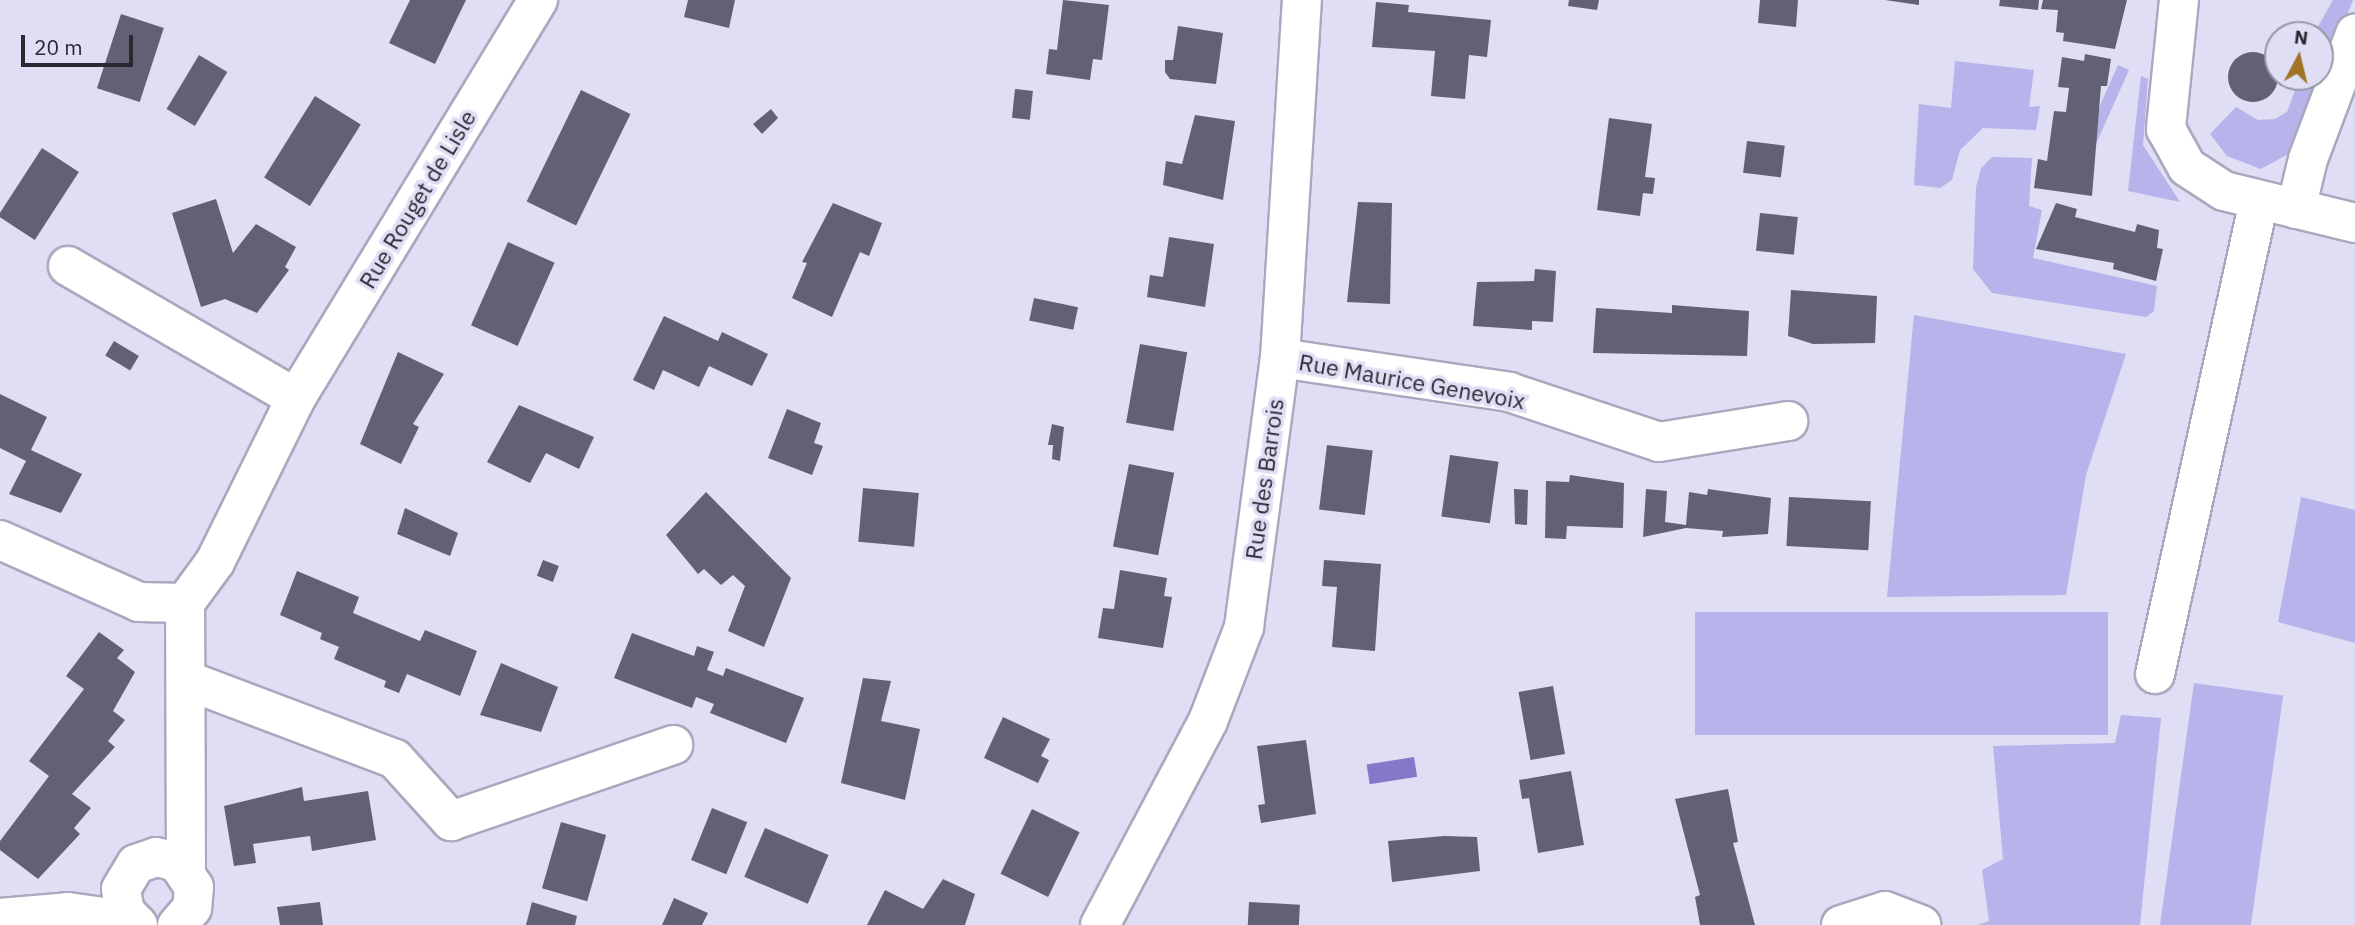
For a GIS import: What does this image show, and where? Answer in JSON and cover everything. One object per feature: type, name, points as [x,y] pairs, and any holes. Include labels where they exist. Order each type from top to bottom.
[{"type":"street","name":"Rue Rouget de Lisle","points":[[185,603],[215,562],[296,398],[538,0]]},
{"type":"street","name":"Rue des Barrois","points":[[1100,925],[1208,721],[1244,627],[1280,358],[1302,0]]},
{"type":"street","points":[[2179,0],[2166,130],[2201,180],[2259,202],[2355,223]]},
{"type":"street","points":[[2297,209],[2308,159],[2355,34]]},
{"type":"street","points":[[2155,674],[2259,202]]},
{"type":"street","points":[[68,266],[296,398]]},
{"type":"street","name":"Rue Maurice Genevoix","points":[[1280,358],[1509,392],[1658,442],[1788,421]]},
{"type":"street","points":[[0,540],[139,602],[185,603],[183,757],[186,869],[194,887],[189,919]]},
{"type":"street","points":[[186,680],[395,759],[451,821],[673,746]]},
{"type":"street","points":[[145,859],[183,757]]},
{"type":"street","points":[[0,918],[68,912],[130,912],[128,871],[145,859],[167,858],[186,869]]},
{"type":"street","points":[[1841,925],[1885,911],[1921,925]]},
{"type":"shaded area","points":[[2333,0],[2353,0],[2334,49],[2334,21],[2321,21]]},
{"type":"shaded area","points":[[1955,61],[2034,70],[2029,107],[2040,106],[2036,130],[1983,128],[1960,150],[1952,180],[1940,188],[1914,185],[1919,104],[1951,108]]},
{"type":"shaded area","points":[[2118,65],[2129,70],[2077,186],[2066,181]]},
{"type":"shaded area","points":[[2141,76],[2148,79],[2143,145],[2180,202],[2128,191]]},
{"type":"shaded area","points":[[2295,91],[2317,91],[2294,151],[2261,169],[2227,156],[2210,134],[2236,107],[2258,120],[2275,119],[2287,112]]},
{"type":"shaded area","points":[[1992,157],[2032,158],[2029,206],[2042,210],[2033,258],[2157,286],[2154,311],[2146,317],[1992,293],[1973,269],[1976,187],[1981,168]]},
{"type":"shaded area","points":[[1914,315],[2126,354],[2086,475],[2066,595],[1887,597]]},
{"type":"shaded area","points":[[2301,497],[2355,510],[2355,643],[2278,622]]},
{"type":"shaded area","points":[[1695,612],[2108,612],[2108,735],[1695,735]]},
{"type":"shaded area","points":[[2194,683],[2283,696],[2251,925],[2160,925]]},
{"type":"shaded area","points":[[2121,715],[2161,718],[2140,925],[1978,925],[1989,921],[1982,870],[2003,859],[1993,746],[2115,743]]},
{"type":"shaded area","points":[[1414,757],[1417,777],[1370,784],[1367,765]]},
{"type":"building","points":[[410,0],[466,0],[435,64],[389,43]]},
{"type":"building","points":[[688,0],[735,0],[729,28],[684,17]]},
{"type":"building","points":[[1063,0],[1109,5],[1102,60],[1093,59],[1090,80],[1046,74],[1049,49],[1057,50]]},
{"type":"building","points":[[1569,0],[1599,0],[1597,10],[1568,6]]},
{"type":"building","points":[[1760,0],[1798,0],[1796,27],[1758,23]]},
{"type":"building","points":[[1885,0],[1919,0],[1919,5]]},
{"type":"building","points":[[2000,0],[2039,0],[2038,10],[1999,6]]},
{"type":"building","points":[[2043,0],[2127,0],[2115,49],[2063,41],[2064,33],[2056,32],[2058,10],[2041,9]]},
{"type":"building","points":[[1376,2],[1409,5],[1408,12],[1491,20],[1487,57],[1469,55],[1465,99],[1431,96],[1435,51],[1372,47]]},
{"type":"building","points":[[121,14],[164,28],[140,102],[97,88]]},
{"type":"building","points":[[1178,26],[1223,33],[1216,84],[1170,79],[1165,72],[1165,60],[1173,60]]},
{"type":"building","points":[[2085,54],[2111,59],[2107,86],[2101,86],[2092,196],[2034,188],[2038,159],[2047,161],[2054,111],[2066,112],[2069,88],[2058,87],[2062,57],[2084,61]]},
{"type":"building","points":[[2243,54],[2263,54],[2264,91],[2274,91],[2263,100],[2243,100],[2235,95],[2230,87],[2230,67],[2235,59]]},
{"type":"building","points":[[199,55],[227,72],[195,126],[167,109]]},
{"type":"building","points":[[1015,89],[1033,91],[1030,120],[1012,118]]},
{"type":"building","points":[[581,90],[630,114],[576,226],[527,201]]},
{"type":"building","points":[[315,96],[361,125],[310,206],[264,177]]},
{"type":"building","points":[[771,109],[778,118],[762,134],[753,124]]},
{"type":"building","points":[[1195,115],[1235,121],[1223,200],[1163,185],[1166,161],[1182,164]]},
{"type":"building","points":[[1609,118],[1652,124],[1645,177],[1655,178],[1653,194],[1643,193],[1640,216],[1597,210]]},
{"type":"building","points":[[1747,141],[1785,146],[1781,177],[1743,173]]},
{"type":"building","points":[[42,148],[79,172],[35,240],[0,217],[0,213]]},
{"type":"building","points":[[216,199],[233,253],[256,224],[296,247],[285,267],[289,270],[257,313],[225,299],[201,307],[172,213]]},
{"type":"building","points":[[1358,202],[1392,203],[1390,304],[1347,302]]},
{"type":"building","points":[[833,203],[882,223],[869,256],[860,252],[832,317],[792,298],[807,263],[802,262]]},
{"type":"building","points":[[2056,203],[2077,209],[2075,217],[2135,232],[2137,224],[2159,230],[2157,248],[2163,249],[2156,281],[2113,269],[2114,263],[2036,249]]},
{"type":"building","points":[[1760,213],[1798,217],[1794,255],[1756,251]]},
{"type":"building","points":[[1169,237],[1214,244],[1205,307],[1147,297],[1150,275],[1163,277]]},
{"type":"building","points":[[508,242],[555,263],[518,346],[471,325]]},
{"type":"building","points":[[1535,269],[1556,271],[1553,322],[1532,321],[1532,330],[1473,326],[1477,282],[1534,281]]},
{"type":"building","points":[[1791,290],[1877,296],[1875,343],[1813,344],[1788,336]]},
{"type":"building","points":[[1034,298],[1078,307],[1073,330],[1029,320]]},
{"type":"building","points":[[1672,305],[1749,311],[1747,356],[1593,353],[1596,308],[1672,313]]},
{"type":"building","points":[[664,316],[718,341],[722,332],[768,354],[752,386],[709,366],[699,387],[663,370],[654,390],[633,380]]},
{"type":"building","points":[[114,341],[139,356],[130,371],[105,356]]},
{"type":"building","points":[[1140,344],[1187,352],[1173,431],[1126,423]]},
{"type":"building","points":[[398,352],[444,374],[413,424],[419,427],[401,464],[360,444]]},
{"type":"building","points":[[0,394],[47,417],[31,450],[82,474],[61,513],[9,494],[26,461],[0,448]]},
{"type":"building","points":[[519,405],[594,437],[579,469],[546,453],[530,483],[487,462]]},
{"type":"building","points":[[787,409],[821,423],[814,443],[823,446],[812,475],[768,458]]},
{"type":"building","points":[[1052,424],[1064,427],[1060,461],[1052,459],[1053,445],[1048,445]]},
{"type":"building","points":[[1327,445],[1373,451],[1365,515],[1319,510]]},
{"type":"building","points":[[1450,455],[1499,462],[1490,523],[1441,516]]},
{"type":"building","points":[[1129,464],[1174,473],[1158,555],[1113,546]]},
{"type":"building","points":[[1570,475],[1624,483],[1623,528],[1567,526],[1566,539],[1545,538],[1546,481],[1569,482]]},
{"type":"building","points":[[863,488],[919,493],[914,547],[858,542]]},
{"type":"building","points":[[1514,489],[1528,490],[1527,525],[1515,524]]},
{"type":"building","points":[[1646,489],[1667,491],[1665,522],[1686,525],[1689,492],[1707,495],[1708,489],[1771,498],[1768,534],[1722,537],[1723,531],[1686,528],[1643,537]]},
{"type":"building","points":[[706,492],[791,578],[764,647],[728,631],[745,586],[733,575],[721,585],[704,569],[698,574],[666,535]]},
{"type":"building","points":[[1789,497],[1871,501],[1868,550],[1786,546]]},
{"type":"building","points":[[405,508],[458,533],[450,556],[397,534]]},
{"type":"building","points":[[543,560],[559,566],[553,582],[537,576]]},
{"type":"building","points":[[1324,560],[1381,564],[1375,651],[1332,647],[1337,587],[1322,586]]},
{"type":"building","points":[[1120,570],[1167,578],[1164,596],[1172,597],[1163,648],[1098,638],[1103,608],[1114,609]]},
{"type":"building","points":[[297,571],[359,597],[353,613],[420,641],[425,630],[477,651],[460,696],[407,674],[399,693],[384,687],[386,681],[334,659],[339,647],[320,639],[322,633],[280,615]]},
{"type":"building","points":[[99,632],[124,650],[117,658],[135,672],[113,711],[125,720],[108,741],[115,747],[72,794],[91,808],[74,828],[80,834],[38,879],[0,850],[0,841],[49,776],[29,761],[84,689],[66,676]]},
{"type":"building","points":[[632,633],[694,656],[697,646],[714,652],[707,670],[723,676],[726,668],[804,698],[786,743],[710,713],[714,704],[696,697],[692,708],[614,678]]},
{"type":"building","points":[[501,663],[558,687],[541,732],[480,715]]},
{"type":"building","points":[[863,678],[891,681],[881,721],[920,729],[905,800],[841,783]]},
{"type":"building","points":[[1553,686],[1565,754],[1531,760],[1519,692]]},
{"type":"building","points":[[1003,717],[1050,739],[1041,756],[1049,760],[1038,783],[984,758]]},
{"type":"building","points":[[1306,740],[1316,814],[1261,823],[1258,805],[1265,804],[1257,746]]},
{"type":"building","points":[[1571,771],[1584,845],[1538,853],[1529,798],[1522,799],[1519,780]]},
{"type":"building","points":[[302,787],[304,801],[368,791],[376,840],[312,851],[310,836],[253,844],[256,863],[234,866],[224,806]]},
{"type":"building","points":[[1728,789],[1738,842],[1733,843],[1755,925],[1700,925],[1695,897],[1700,895],[1675,799]]},
{"type":"building","points":[[712,808],[747,822],[726,874],[691,860]]},
{"type":"building","points":[[1032,809],[1080,832],[1048,897],[1000,874]]},
{"type":"building","points":[[561,822],[606,835],[587,901],[542,888]]},
{"type":"building","points":[[765,828],[829,855],[808,904],[744,877]]},
{"type":"building","points":[[1444,836],[1477,837],[1480,871],[1392,882],[1388,841]]},
{"type":"building","points":[[943,879],[975,894],[965,925],[867,925],[885,890],[923,909]]},
{"type":"building","points":[[674,898],[708,913],[702,925],[662,925]]},
{"type":"building","points":[[320,902],[323,925],[280,925],[277,907]]},
{"type":"building","points":[[532,902],[577,916],[575,925],[526,925]]},
{"type":"building","points":[[1249,902],[1300,905],[1299,925],[1248,925]]}]
